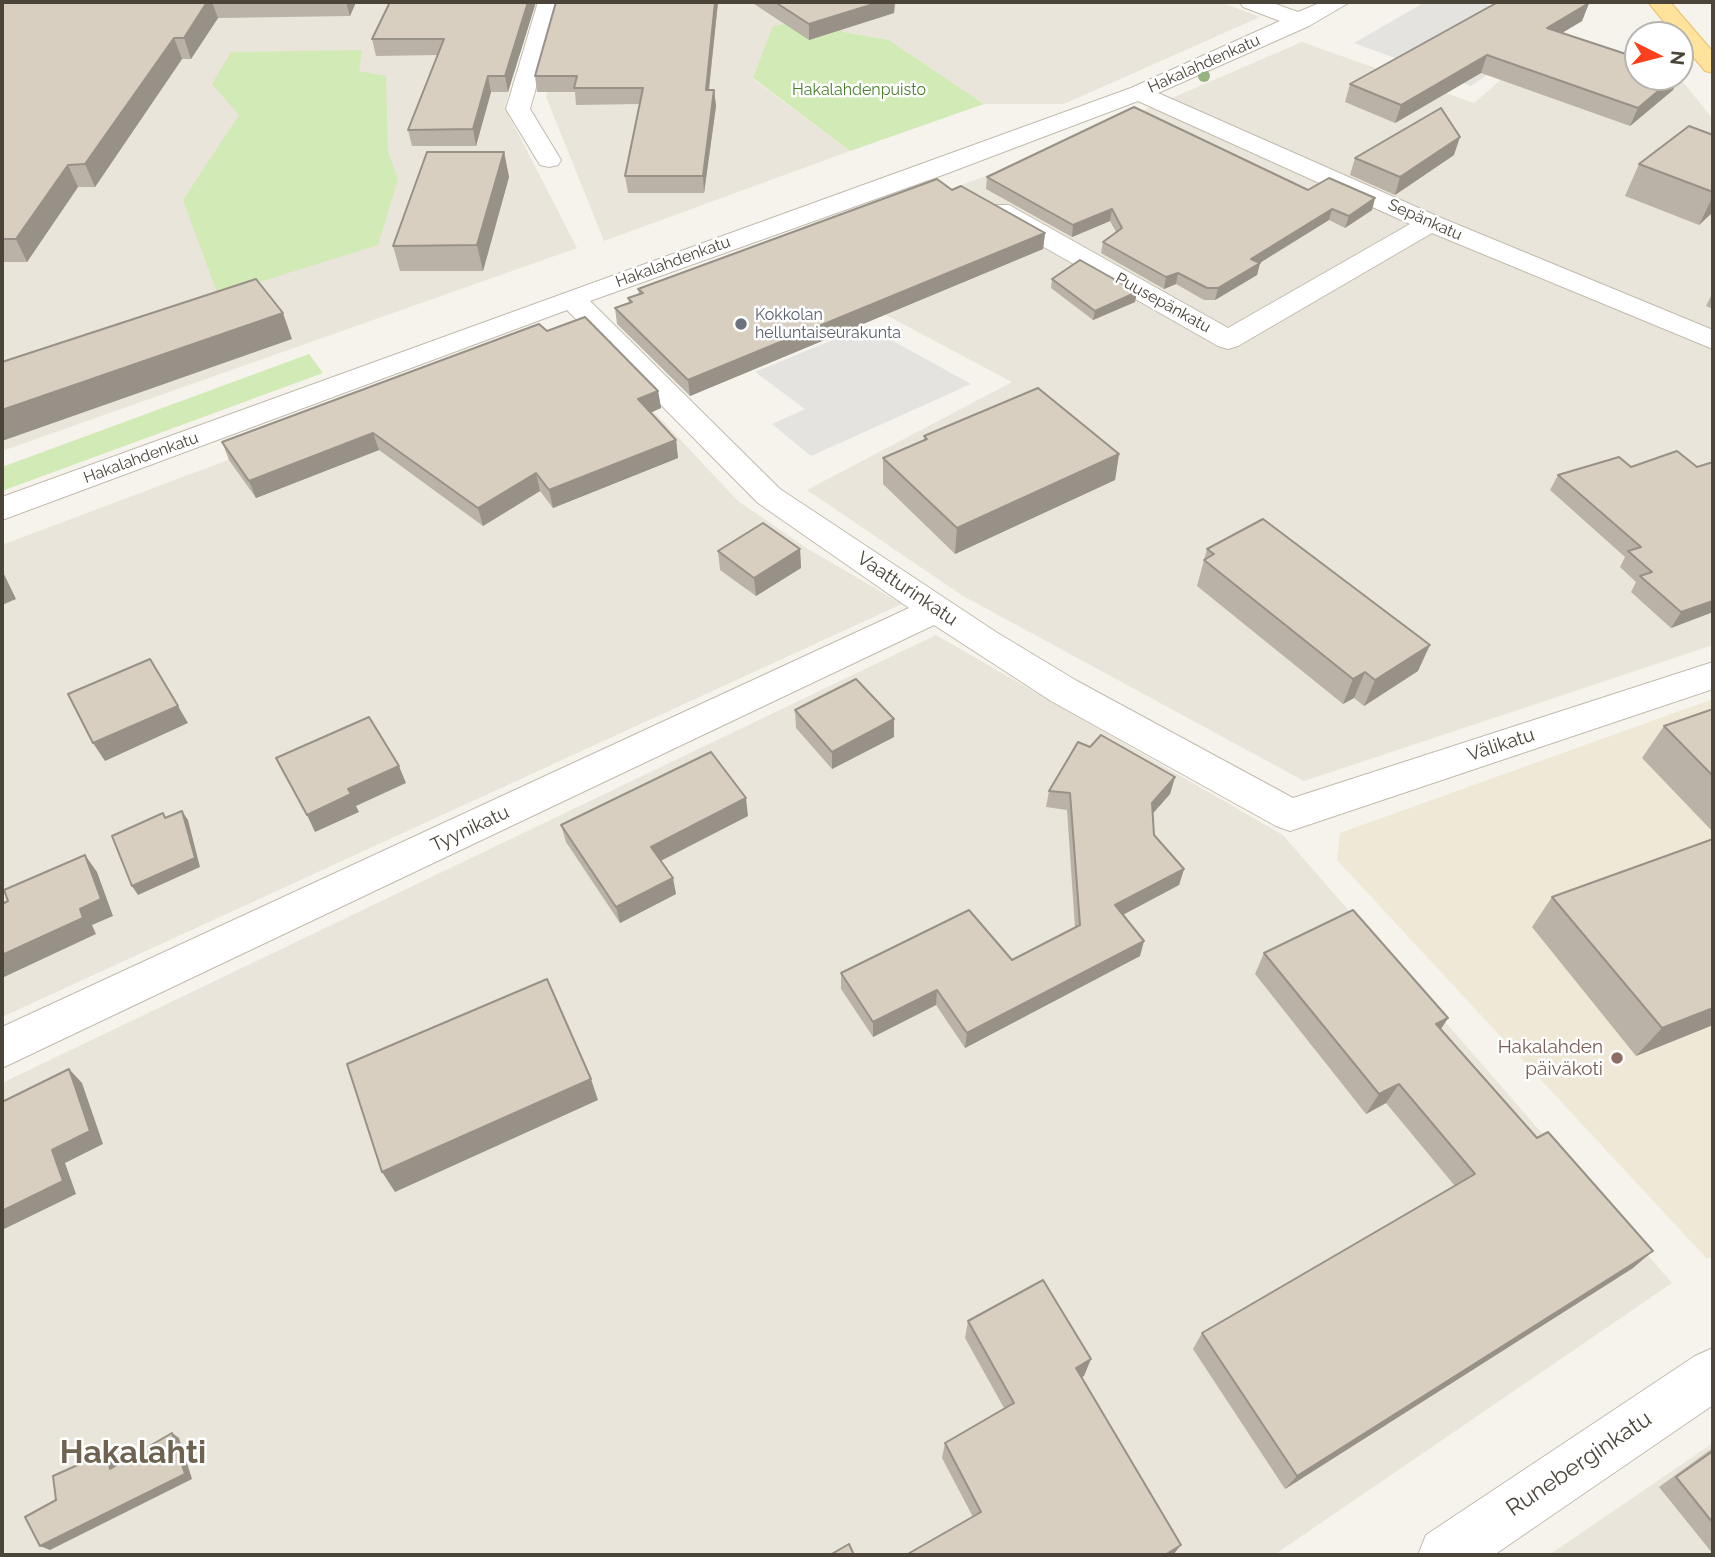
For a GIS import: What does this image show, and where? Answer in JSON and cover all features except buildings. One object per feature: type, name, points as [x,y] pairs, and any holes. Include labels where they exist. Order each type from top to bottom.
[{"type":"main road","points":[[1659,2],[1713,66]]},
{"type":"street","points":[[549,2],[518,109],[549,160]]},
{"type":"street","points":[[1251,2],[1301,20]]},
{"type":"street","name":"Hakalahdenkatu","points":[[2,509],[1139,93],[1339,2]]},
{"type":"street","name":"Sepänkatu","points":[[1139,93],[1430,223],[1713,340]]},
{"type":"street","points":[[931,171],[956,186]]},
{"type":"street","name":"Puusepänkatu","points":[[979,200],[1228,340],[1430,223]]},
{"type":"street","name":"Vaatturinkatu","points":[[572,299],[769,496],[983,641],[1064,691],[1290,815]]},
{"type":"street","name":"Tyynikatu","points":[[2,1048],[939,609]]},
{"type":"street","name":"Välikatu","points":[[1290,815],[1713,675]]},
{"type":"street","name":"Runeberginkatu","points":[[1446,1555],[1713,1374]]},
{"type":"shaded area","points":[[50,2],[534,2],[523,33],[505,108],[577,248],[2,451],[2,63]]},
{"type":"shaded area","points":[[574,2],[1221,2],[1260,17],[1064,104],[984,104],[889,40],[844,32],[821,18],[753,79],[850,151],[604,241],[546,97]]},
{"type":"shaded area","points":[[1425,2],[1479,2],[1502,10],[1512,58],[1471,86],[1354,43]]},
{"type":"shaded area","points":[[1302,42],[1474,103],[1520,63],[1624,75],[1624,91],[1690,91],[1713,119],[1713,645],[1304,781],[963,596],[807,490],[1012,382],[801,270],[936,194],[1016,165]]},
{"type":"shaded area","points":[[866,326],[971,384],[811,456],[772,424],[805,409],[755,372]]},
{"type":"shaded area","points":[[576,329],[738,501],[808,549],[902,604],[2,1017],[2,545]]},
{"type":"shaded area","points":[[936,635],[1283,835],[1672,1283],[1274,1555],[2,1555],[2,1083]]},
{"type":"shaded area","name":"Hakalahden päiväkoti","points":[[1713,699],[1713,1256],[1707,1259],[1337,860],[1340,833]]},
{"type":"shaded area","points":[[1713,1443],[1713,1555],[1549,1555]]},
{"type":"green space","name":"Hakalahdenpuisto","points":[[821,18],[844,32],[889,40],[984,104],[850,151],[753,78],[773,26]]},
{"type":"green space","points":[[362,50],[359,71],[386,76],[388,152],[398,179],[378,245],[218,295],[183,200],[239,115],[212,84],[231,52]]},
{"type":"green space","points":[[309,354],[323,373],[2,491],[2,467]]},
{"type":"place","name":"Kokkolan helluntaiseurakunta","points":[[741,324]]},
{"type":"place","name":"Hakalahden päiväkoti","points":[[1617,1058]]},
{"type":"district","name":"Hakalahti","points":[[133,1453]]}]
